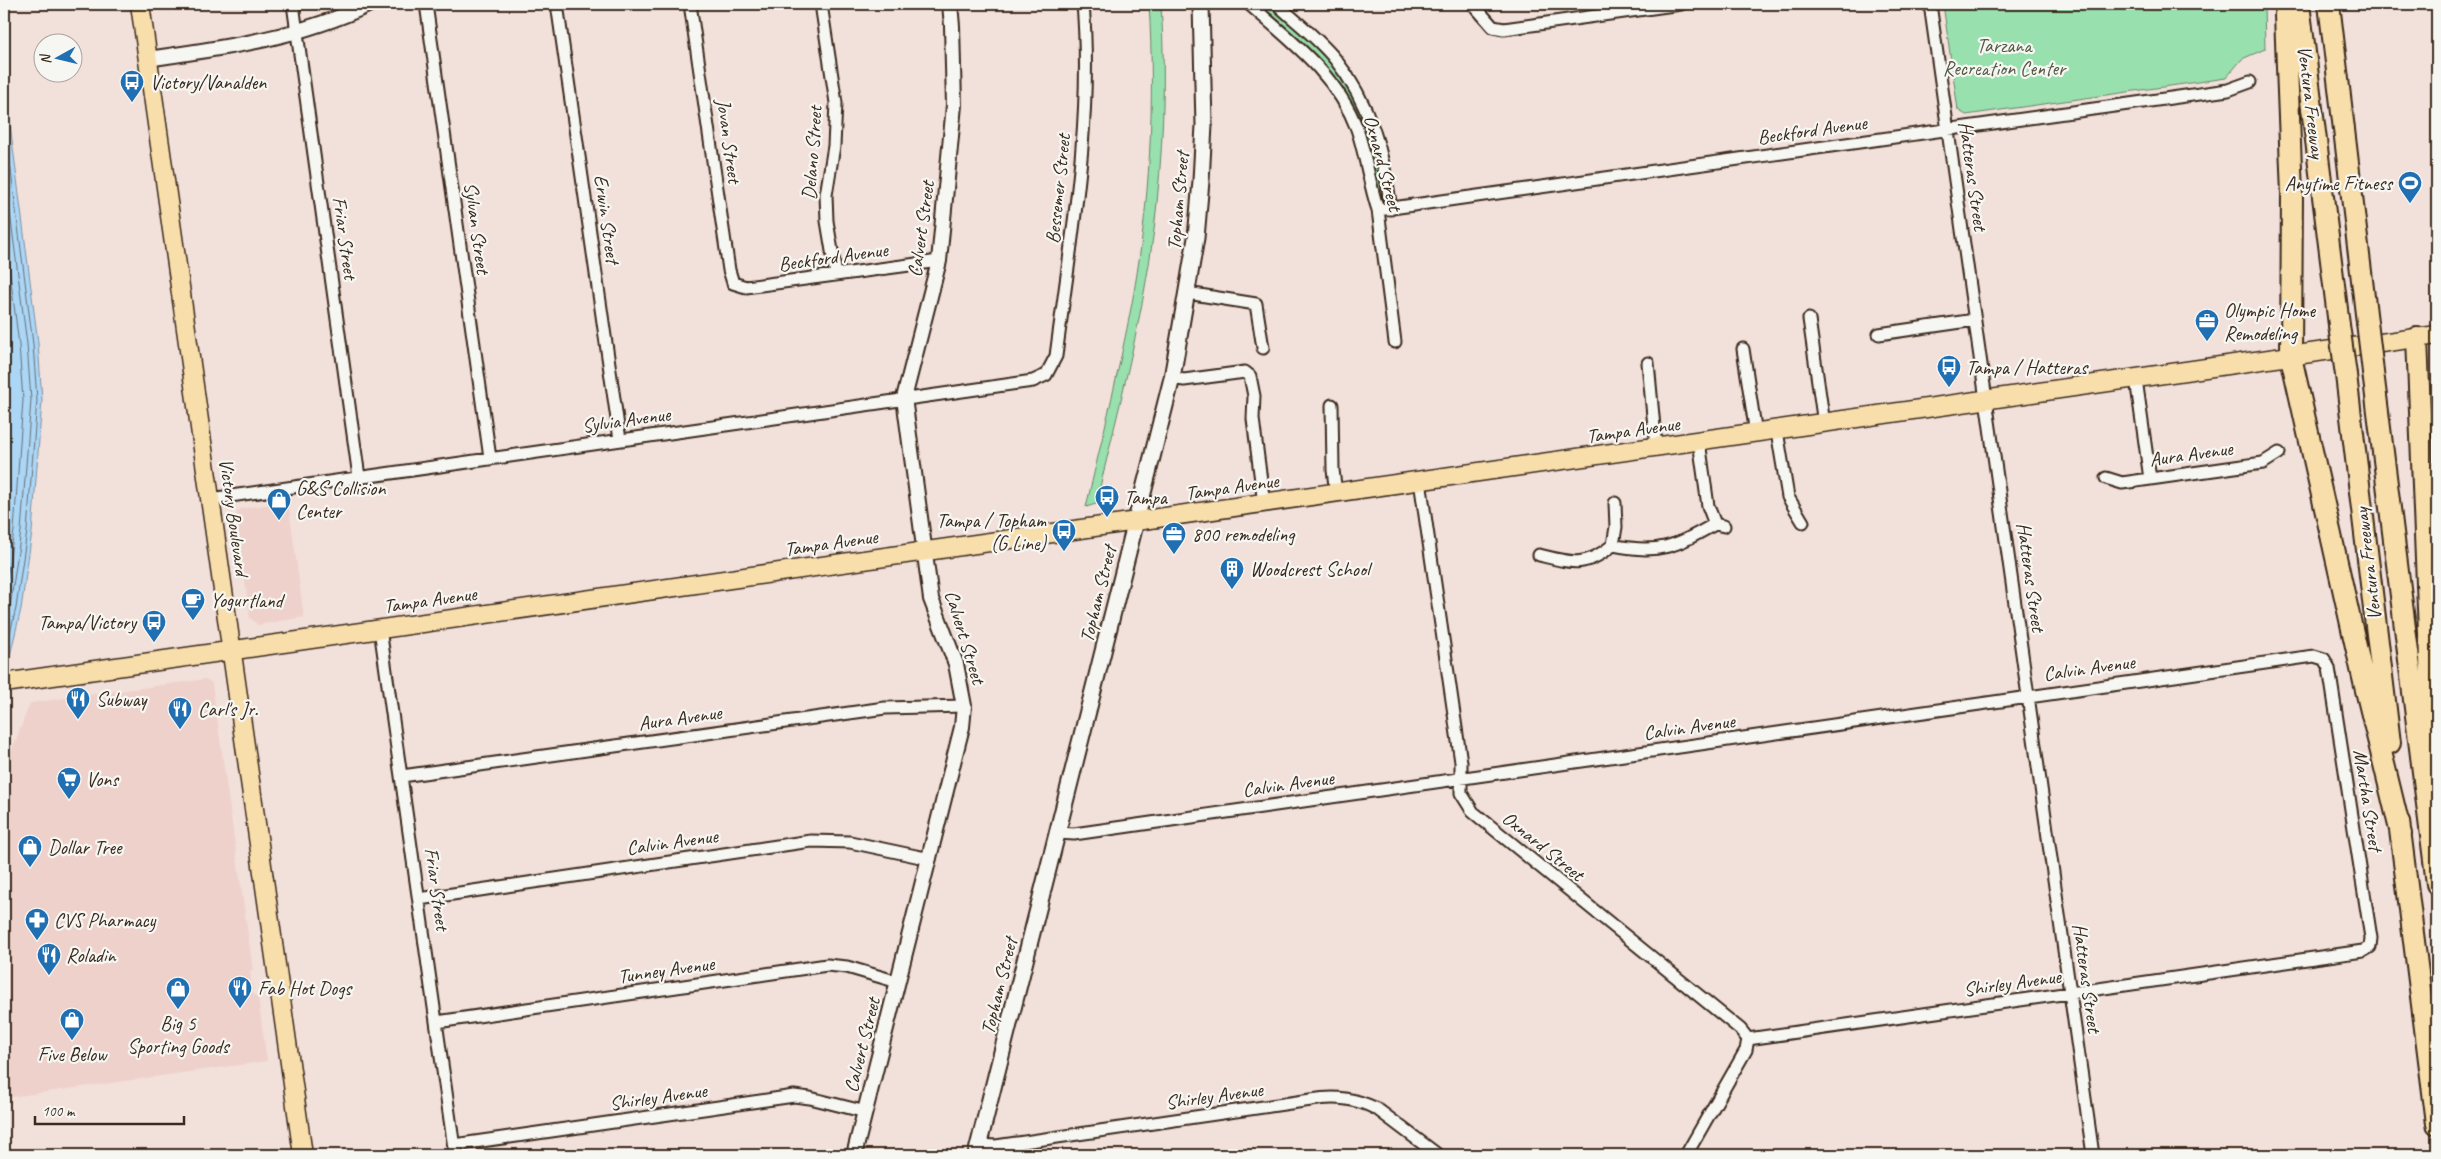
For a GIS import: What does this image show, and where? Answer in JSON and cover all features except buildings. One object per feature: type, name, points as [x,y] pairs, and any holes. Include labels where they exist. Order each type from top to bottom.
[{"type":"highway","points":[[2287,4],[2285,15],[2292,194],[2291,357],[2364,682],[2401,834]]},
{"type":"highway","name":"Ventura Freeway","points":[[2299,4],[2437,1124]]},
{"type":"highway","name":"Ventura Freeway","points":[[2329,4],[2373,372],[2427,789],[2437,884]]},
{"type":"highway","points":[[2417,338],[2433,731],[2427,789]]},
{"type":"main road","name":"Victory Boulevard","points":[[140,4],[303,1155]]},
{"type":"main road","name":"Topham Street","points":[[978,1150],[1172,378],[1187,293],[1201,181],[1204,115],[1201,4]]},
{"type":"main road","name":"Tampa Avenue","points":[[4,684],[2437,335]]},
{"type":"street","name":"Friar Street","points":[[293,4],[360,477]]},
{"type":"street","points":[[147,59],[254,43],[336,20],[370,4]]},
{"type":"street","name":"Sylvan Street","points":[[426,4],[490,458]]},
{"type":"street","name":"Erwin Street","points":[[557,4],[620,440]]},
{"type":"street","name":"Jovan Street","points":[[690,4],[728,270],[734,283]]},
{"type":"street","name":"Delano Street","points":[[821,4],[836,102],[834,146],[826,195],[827,221],[836,275]]},
{"type":"street","name":"Calvert Street","points":[[854,1155],[930,859],[962,727],[964,706],[956,664],[933,608],[904,398],[939,262],[954,105],[950,4]]},
{"type":"street","name":"Bessemer Street","points":[[1046,375],[1056,356],[1083,148],[1086,44],[1083,4]]},
{"type":"street","name":"Oxnard Street","points":[[1249,4],[1322,69],[1344,102],[1356,128],[1367,162],[1378,210],[1395,342]]},
{"type":"street","name":"Oxnard Street","points":[[1277,4],[1334,58],[1361,96],[1376,134],[1383,159],[1391,208]]},
{"type":"street","points":[[1472,4],[1493,27],[1504,29],[1681,4]]},
{"type":"street","name":"Hatteras Street","points":[[1930,4],[2093,1155]]},
{"type":"street","name":"Beckford Avenue","points":[[1378,210],[2228,90],[2250,82]]},
{"type":"street","name":"Beckford Avenue","points":[[734,283],[746,287],[939,262]]},
{"type":"street","points":[[1187,293],[1256,304],[1263,348]]},
{"type":"street","points":[[1810,319],[1824,424]]},
{"type":"street","points":[[1879,334],[1974,320]]},
{"type":"street","points":[[1743,349],[1756,434]]},
{"type":"street","points":[[1648,363],[1656,448]]},
{"type":"street","points":[[1172,378],[1184,380],[1245,372],[1250,376],[1254,396],[1253,419],[1264,504]]},
{"type":"street","name":"Sylvia Avenue","points":[[210,500],[904,398],[1033,381],[1046,375]]},
{"type":"street","points":[[2136,379],[2150,479]]},
{"type":"street","points":[[1332,405],[1333,470],[1336,493]]},
{"type":"street","points":[[1777,431],[1788,497],[1803,522]]},
{"type":"street","points":[[1539,554],[1572,563],[1589,561],[1613,545],[1647,551],[1665,548],[1720,525],[1708,506],[1699,441]]},
{"type":"street","name":"Aura Avenue","points":[[2106,478],[2122,483],[2263,463],[2279,453]]},
{"type":"street","name":"Oxnard Street","points":[[1420,481],[1461,762],[1461,793],[1473,812],[1732,1023],[1748,1039]]},
{"type":"street","points":[[1613,545],[1616,528],[1615,503]]},
{"type":"street","name":"Friar Street","points":[[380,629],[454,1150]]},
{"type":"street","name":"Calvin Avenue","points":[[1058,832],[1074,834],[2314,656],[2324,659]]},
{"type":"street","name":"Martha Street","points":[[2324,659],[2329,668],[2371,938],[2370,947]]},
{"type":"street","name":"Aura Avenue","points":[[402,776],[885,708],[964,706]]},
{"type":"street","name":"Calvin Avenue","points":[[419,899],[811,841],[850,842],[930,859]]},
{"type":"street","name":"Shirley Avenue","points":[[1748,1039],[2363,951],[2370,947]]},
{"type":"street","name":"Tunney Avenue","points":[[437,1022],[827,966],[847,967],[898,982]]},
{"type":"street","points":[[1686,1155],[1746,1050],[1748,1039]]},
{"type":"street","name":"Shirley Avenue","points":[[454,1150],[794,1096],[810,1098],[866,1112]]},
{"type":"street","name":"Shirley Avenue","points":[[978,1150],[1320,1098],[1341,1097],[1365,1103],[1377,1109],[1438,1155]]},
{"type":"shaded area","points":[[288,501],[304,617],[258,625],[250,618],[236,514],[240,509]]},
{"type":"shaded area","points":[[206,679],[212,683],[253,970],[250,972],[253,994],[258,997],[267,1061],[4,1098],[4,771],[30,703]]},
{"type":"green space","points":[[1149,4],[1161,4],[1163,60],[1160,174],[1154,230],[1136,334],[1096,504],[1086,507],[1127,328],[1143,229],[1150,154],[1151,41]]},
{"type":"green space","points":[[1256,4],[1268,4],[1330,63],[1343,80],[1365,117],[1373,137],[1383,190],[1378,191],[1351,106]]},
{"type":"green space","name":"Tarzana Recreation Center","points":[[1943,4],[2264,4],[2265,49],[2242,59],[2226,78],[1966,115],[1958,110]]},
{"type":"water","points":[[4,77],[38,343],[42,400],[32,532],[21,609],[4,681]]},
{"type":"place","name":"Victory/Vanalden","points":[[132,103]]},
{"type":"place","name":"Anytime Fitness","points":[[2410,204]]},
{"type":"place","name":"Olympic Home Remodeling","points":[[2207,342]]},
{"type":"place","name":"Tampa / Hatteras","points":[[1949,388]]},
{"type":"place","name":"Tampa","points":[[1107,518]]},
{"type":"place","name":"G&S Collision Center","points":[[279,521]]},
{"type":"place","name":"Tampa / Topham (G Line)","points":[[1064,552]]},
{"type":"place","name":"800 remodeling","points":[[1174,555]]},
{"type":"place","name":"Woodcrest School","points":[[1232,590]]},
{"type":"place","name":"Yogurtland","points":[[193,621]]},
{"type":"place","name":"Tampa/Victory","points":[[154,643]]},
{"type":"place","name":"Subway","points":[[78,720]]},
{"type":"place","name":"Carl's Jr.","points":[[180,730]]},
{"type":"place","name":"Vons","points":[[69,800]]},
{"type":"place","name":"Dollar Tree","points":[[30,868]]},
{"type":"place","name":"CVS Pharmacy","points":[[37,941]]},
{"type":"place","name":"Roladin","points":[[49,976]]},
{"type":"place","name":"Fab Hot Dogs","points":[[240,1009]]},
{"type":"place","name":"Big 5 Sporting Goods","points":[[178,1010]]},
{"type":"place","name":"Five Below","points":[[72,1041]]}]
